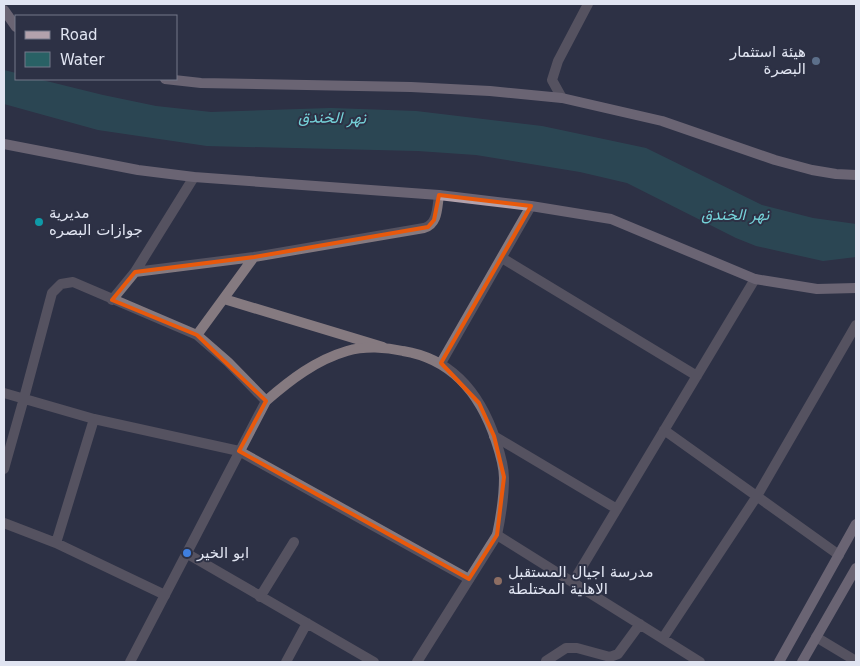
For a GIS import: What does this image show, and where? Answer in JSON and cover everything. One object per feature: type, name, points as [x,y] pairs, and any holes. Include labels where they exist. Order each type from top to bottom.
[{"type":"main road","points":[[4,10],[15,26]]},
{"type":"main road","points":[[174,80],[201,83],[412,87],[490,91],[562,98],[662,121],[775,160],[812,170],[856,175]]},
{"type":"main road","points":[[4,144],[138,170],[194,177],[439,195],[531,206],[611,219],[755,279],[817,289],[856,288]]},
{"type":"main road","points":[[779,662],[856,524]]},
{"type":"main road","points":[[802,662],[856,568]]},
{"type":"street","points":[[562,98],[552,80],[558,61],[588,4]]},
{"type":"street","points":[[112,300],[135,272],[194,177]]},
{"type":"street","points":[[135,272],[254,257],[428,227],[434,220],[439,195]]},
{"type":"street","points":[[441,363],[531,206]]},
{"type":"street","points":[[197,335],[254,257]]},
{"type":"street","points":[[502,258],[697,376]]},
{"type":"street","points":[[573,582],[755,279]]},
{"type":"street","points":[[4,469],[52,293],[61,284],[73,282],[197,335],[228,362],[266,401]]},
{"type":"street","points":[[224,298],[385,347],[415,352],[441,363],[468,388],[479,403],[494,436],[501,457],[504,476],[501,518],[497,535],[417,662]]},
{"type":"street","points":[[663,638],[757,496],[856,325]]},
{"type":"street","points":[[130,662],[266,401],[291,380],[318,364],[348,351],[385,347]]},
{"type":"street","points":[[4,393],[94,419],[239,451],[469,579]]},
{"type":"street","points":[[56,543],[94,419]]},
{"type":"street","points":[[664,430],[839,556]]},
{"type":"street","points":[[494,436],[617,509]]},
{"type":"street","points":[[4,523],[56,543],[165,595]]},
{"type":"street","points":[[497,535],[700,662]]},
{"type":"street","points":[[260,596],[294,542]]},
{"type":"street","points":[[186,553],[374,662]]},
{"type":"street","points":[[286,662],[307,624]]},
{"type":"street","points":[[546,661],[566,648],[577,648],[610,657],[618,654],[640,624]]},
{"type":"street","points":[[816,638],[856,661]]},
{"type":"highlighted area","points":[[439,195],[531,206],[441,363],[479,403],[494,436],[504,477],[497,535],[469,579],[239,451],[266,401],[197,335],[112,300],[135,272],[254,257],[428,227],[434,220]]},
{"type":"water","name":"نهر الخندق","points":[[4,70],[15,73],[15,80],[42,80],[156,106],[211,112],[331,108],[416,111],[542,126],[646,148],[762,205],[813,218],[856,224],[856,257],[823,261],[756,246],[736,238],[627,183],[580,172],[476,155],[418,151],[207,146],[98,130],[4,104]]},
{"type":"place","name":"هيئة استثمار البصرة","points":[[816,61]]},
{"type":"place","name":"مديرية جوازات البصره","points":[[39,222]]},
{"type":"place","name":"ابو الخير","points":[[187,553]]},
{"type":"place","name":"مدرسة اجيال المستقبل الاهلية المختلطة","points":[[498,581]]}]
